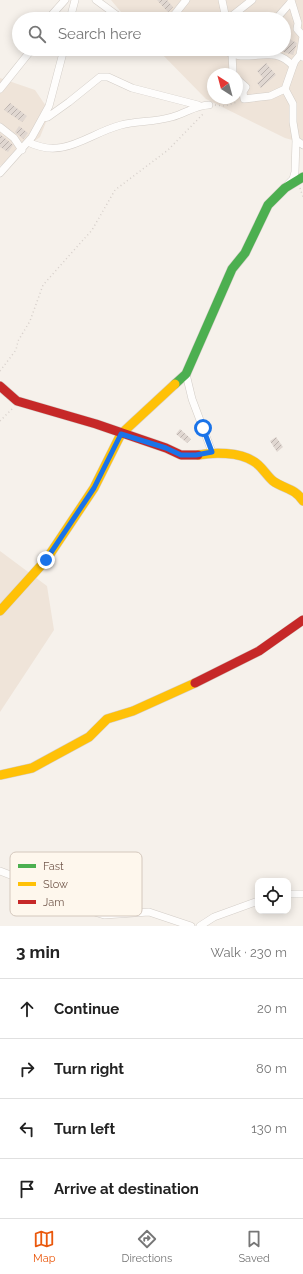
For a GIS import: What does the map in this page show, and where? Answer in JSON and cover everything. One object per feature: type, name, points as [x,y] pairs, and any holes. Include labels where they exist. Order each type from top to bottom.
[{"type":"street","points":[[54,12],[65,0]]},
{"type":"street","points":[[96,0],[112,12]]},
{"type":"street","points":[[177,12],[186,0]]},
{"type":"street","points":[[222,0],[225,12]]},
{"type":"street","points":[[236,12],[252,0]]},
{"type":"street","points":[[282,12],[291,1]]},
{"type":"street","points":[[243,92],[244,99],[270,96],[285,89],[295,61],[302,56],[303,36],[296,29],[298,23],[291,1]]},
{"type":"street","points":[[72,12],[74,2]]},
{"type":"street","points":[[0,89],[20,67],[27,56]]},
{"type":"street","points":[[0,173],[22,150],[43,118],[54,92],[62,56]]},
{"type":"street","points":[[232,56],[233,68]]},
{"type":"street","points":[[281,56],[294,66]]},
{"type":"street","points":[[43,118],[48,117],[63,107],[100,77],[108,76],[132,88],[198,105],[210,105]]},
{"type":"street","points":[[0,611],[46,560],[94,488],[121,434],[186,374],[232,269],[244,253],[268,205],[285,188],[295,172],[296,140],[293,122],[294,104],[285,89]]},
{"type":"street","points":[[28,142],[39,148],[51,150],[89,139],[121,125],[149,122],[188,112],[198,105]]},
{"type":"street","points":[[0,127],[14,138],[22,150]]},
{"type":"street","points":[[296,140],[303,145]]},
{"type":"street","points":[[285,188],[303,177]]},
{"type":"street","points":[[186,374],[192,399],[212,452]]},
{"type":"street","points":[[0,386],[17,401],[69,416],[166,448],[181,455],[196,455],[212,452],[244,457],[254,461],[273,481],[298,493],[303,501]]},
{"type":"street","points":[[0,776],[32,768],[89,737],[107,719],[133,711],[228,668],[259,651],[303,620]]},
{"type":"street","points":[[0,871],[10,875]]},
{"type":"street","points":[[291,894],[303,894]]},
{"type":"street","points":[[200,926],[214,917],[255,902]]},
{"type":"street","points":[[142,912],[148,912],[191,926]]},
{"type":"path","points":[[0,371],[16,350],[18,341],[30,321],[43,285],[92,230],[115,190],[168,150],[210,105],[225,106],[244,99]]},
{"type":"path","points":[[0,420],[17,401]]},
{"type":"shaded area","points":[[111,0],[303,0],[303,143],[285,138],[216,104],[243,104],[243,68],[207,68],[207,99],[164,56],[291,56],[291,12],[121,12]]},
{"type":"shaded area","points":[[0,78],[35,90],[50,112],[40,137],[0,166]]},
{"type":"shaded area","points":[[0,551],[47,586],[54,630],[0,712]]},
{"type":"building","points":[[157,0],[167,0],[173,7],[168,12]]},
{"type":"building","points":[[291,40],[297,43],[293,55],[291,54]]},
{"type":"building","points":[[266,63],[276,75],[261,88],[257,83],[263,78],[257,71]]},
{"type":"building","points":[[10,103],[27,116],[22,122],[4,110]]},
{"type":"building","points":[[19,126],[28,133],[23,139],[15,132]]},
{"type":"building","points":[[0,134],[13,145],[8,152],[0,147]]},
{"type":"building","points":[[180,429],[191,439],[187,443],[176,434]]},
{"type":"building","points":[[276,437],[283,447],[277,452],[270,441]]},
{"type":"traffic: fast","points":[[175,384],[186,374],[232,269],[245,253],[268,205],[285,188],[303,177]]},
{"type":"traffic: slow","points":[[0,611],[46,560],[94,488],[121,434],[175,384]]},
{"type":"traffic: slow","points":[[198,455],[211,453],[234,454],[247,458],[259,465],[273,481],[293,491],[303,501]]},
{"type":"traffic: slow","points":[[0,775],[32,768],[89,737],[107,719],[133,711],[195,683]]},
{"type":"traffic: jam","points":[[0,386],[17,401],[96,424],[166,448],[181,455],[198,455]]},
{"type":"traffic: jam","points":[[195,683],[259,651],[303,620]]},
{"type":"route","points":[[46,560],[64,531],[83,507],[102,474],[121,434],[156,444],[181,455],[196,455],[212,452],[203,428]]}]
